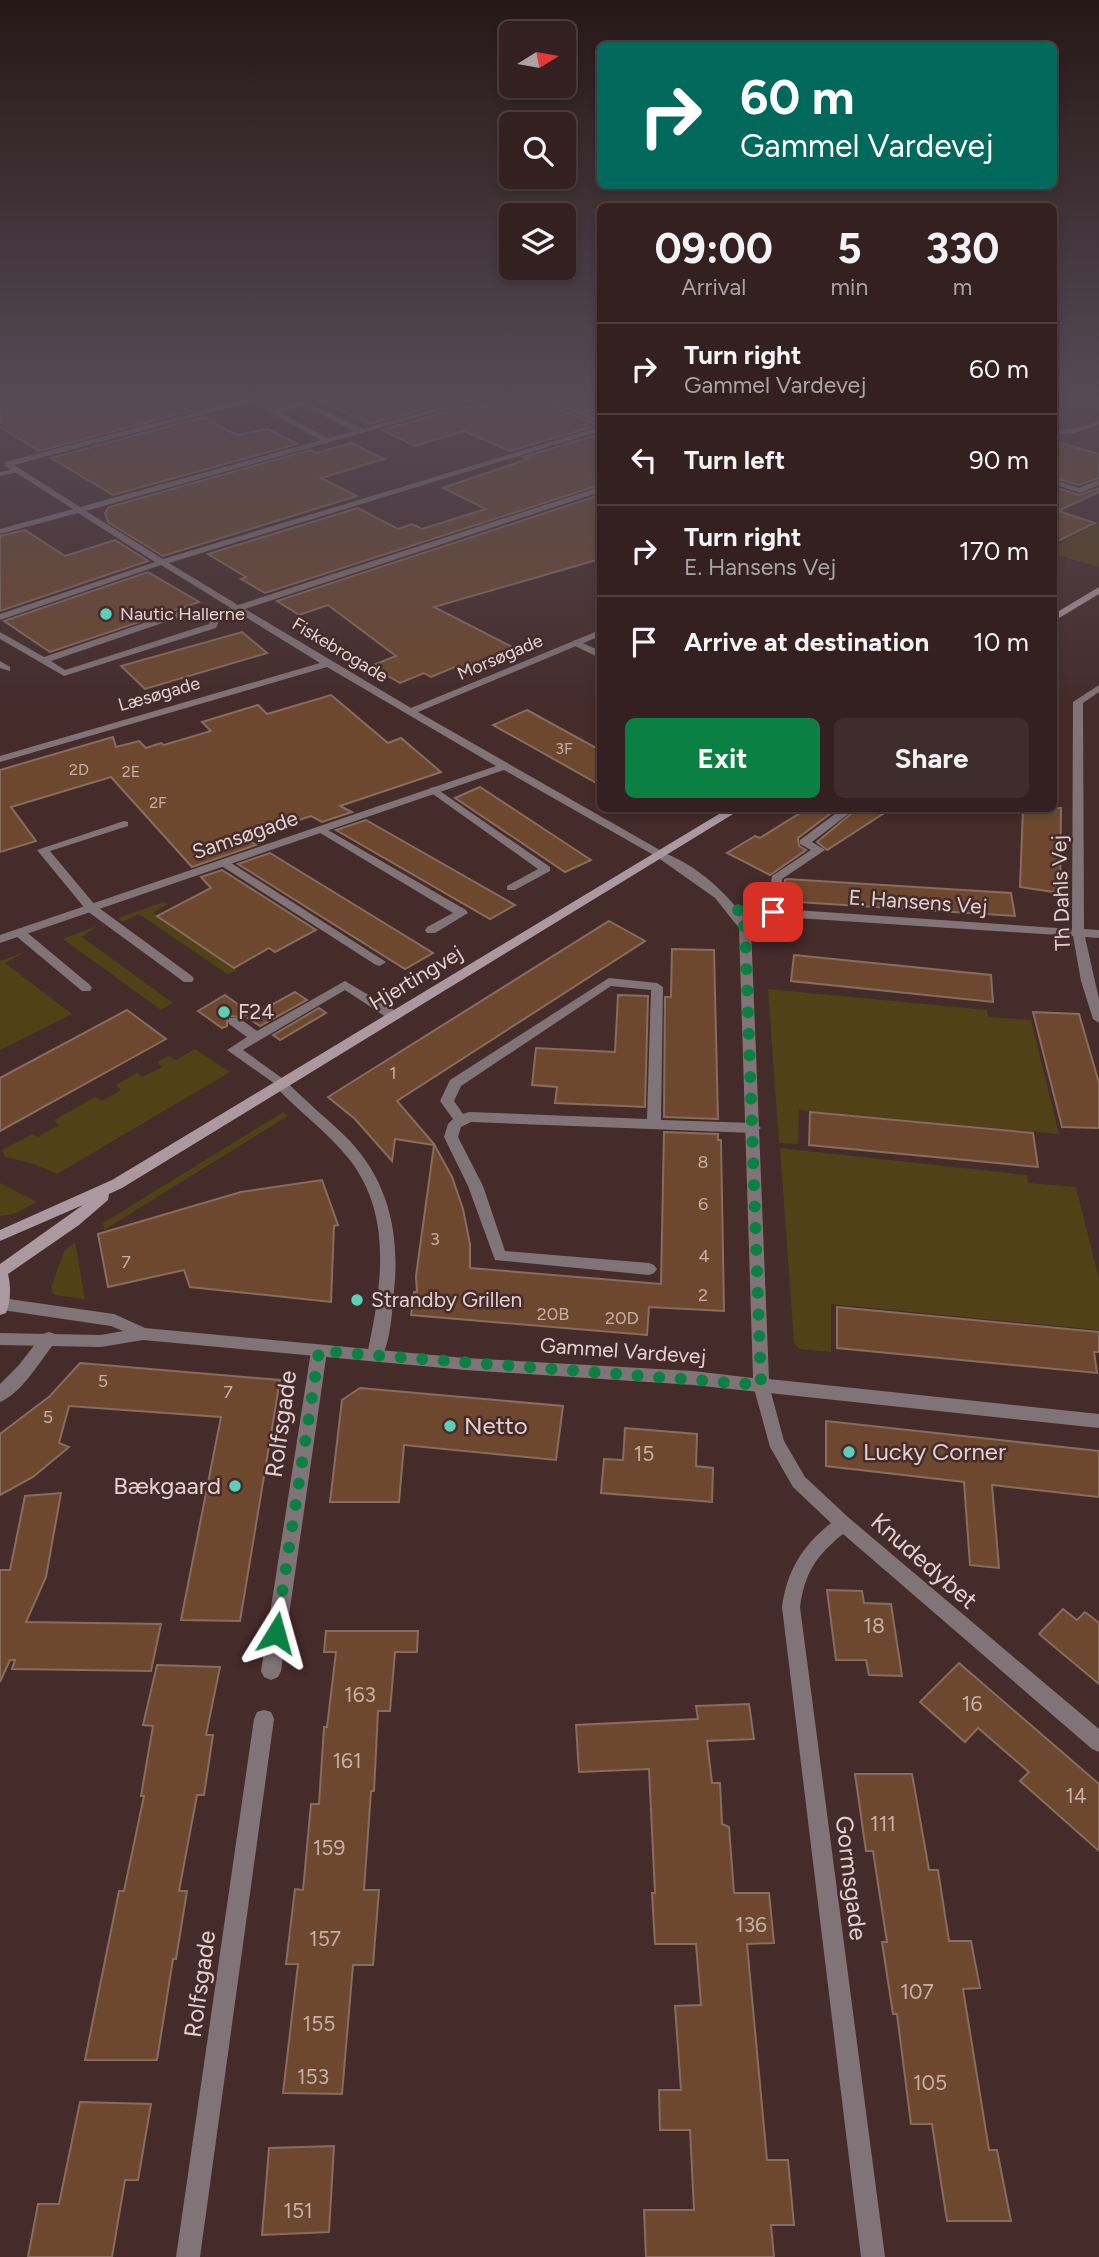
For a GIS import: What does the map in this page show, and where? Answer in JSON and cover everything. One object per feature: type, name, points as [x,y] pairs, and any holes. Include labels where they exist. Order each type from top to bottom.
[{"type":"main road","points":[[1057,616],[1099,590]]},
{"type":"main road","name":"Hjertingvej","points":[[0,1236],[117,1184],[732,812]]},
{"type":"main road","name":"Hjertingvej","points":[[0,1273],[74,1221],[117,1184]]},
{"type":"main road","points":[[0,1273],[1,1306]]},
{"type":"street","name":"Fiskebrogade","points":[[63,500],[503,767],[662,855],[713,888],[735,910]]},
{"type":"street","points":[[0,531],[113,500]]},
{"type":"street","points":[[0,617],[163,562],[366,500]]},
{"type":"street","points":[[43,661],[185,612],[217,615],[566,500]]},
{"type":"street","points":[[0,635],[64,673],[213,626],[217,615]]},
{"type":"street","name":"Morsøgade","points":[[413,711],[597,634]]},
{"type":"street","points":[[576,643],[597,654]]},
{"type":"street","name":"Læsøgade","points":[[0,759],[329,663]]},
{"type":"street","name":"Th Dahls Vej","points":[[1098,688],[1078,702],[1078,932],[1087,981],[1099,1019]]},
{"type":"street","name":"Samsøgade","points":[[0,940],[503,767]]},
{"type":"street","points":[[434,790],[546,869],[511,888]]},
{"type":"street","points":[[773,912],[776,878],[818,850],[804,842],[845,812]]},
{"type":"street","points":[[124,824],[43,850],[91,908],[188,979]]},
{"type":"street","points":[[321,829],[461,913],[431,930]]},
{"type":"street","points":[[224,863],[380,962]]},
{"type":"street","name":"E. Hansens Vej","points":[[735,910],[1099,934]]},
{"type":"street","name":"Knudedybet","points":[[735,910],[745,928],[761,1385],[773,1434],[783,1457],[799,1482],[843,1523],[1099,1742]]},
{"type":"street","points":[[20,933],[86,988]]},
{"type":"street","points":[[461,1121],[447,1101],[455,1083],[609,982],[657,986],[654,1124]]},
{"type":"street","points":[[375,1355],[388,1291],[390,1261],[388,1236],[379,1199],[357,1158],[331,1130],[281,1084],[234,1051],[345,985],[394,1016]]},
{"type":"street","points":[[234,1021],[256,1037]]},
{"type":"street","points":[[649,1269],[500,1256],[492,1241],[484,1207],[470,1172],[452,1137],[455,1124],[469,1117],[754,1128]]},
{"type":"street","name":"Gammel Vardevej","points":[[1,1306],[114,1320],[143,1334]]},
{"type":"street","name":"Gammel Vardevej","points":[[0,1339],[101,1341],[143,1334],[319,1351],[761,1385],[1099,1420]]},
{"type":"street","points":[[0,1395],[25,1370],[49,1338]]},
{"type":"street","name":"Rolfsgade","points":[[271,1671],[319,1351]]},
{"type":"street","name":"Gormsgade","points":[[843,1523],[823,1539],[801,1565],[793,1584],[791,1607],[873,2257]]},
{"type":"street","name":"Rolfsgade","points":[[188,2257],[264,1719]]},
{"type":"shaded area","points":[[1099,522],[1099,567],[1057,555],[1057,545]]},
{"type":"shaded area","points":[[164,902],[168,904],[153,913],[238,970],[227,974],[139,914],[123,922],[118,918]]},
{"type":"shaded area","points":[[97,926],[82,937],[173,1003],[161,1010],[63,939]]},
{"type":"shaded area","points":[[25,952],[5,963],[72,1014],[0,1050],[0,961]]},
{"type":"shaded area","points":[[768,989],[987,1010],[988,1017],[1031,1020],[1059,1134],[799,1110],[798,1144],[779,1143]]},
{"type":"shaded area","points":[[195,1049],[230,1072],[57,1174],[34,1164],[5,1157],[2,1150],[33,1134],[38,1137],[59,1125],[54,1120],[95,1097],[101,1101],[121,1090],[116,1085],[137,1073],[142,1077],[162,1067],[157,1062],[169,1056],[176,1060]]},
{"type":"shaded area","points":[[283,1112],[288,1116],[104,1230],[103,1223]]},
{"type":"shaded area","points":[[780,1148],[1027,1175],[1028,1183],[1076,1187],[1099,1279],[1099,1330],[831,1304],[831,1352],[800,1349],[794,1343]]},
{"type":"shaded area","points":[[0,1183],[37,1202],[14,1214],[0,1216]]},
{"type":"shaded area","points":[[75,1242],[85,1299],[54,1295],[51,1288],[64,1251]]},
{"type":"building","points":[[133,500],[343,500],[163,556],[108,522],[105,513],[109,507]]},
{"type":"building","points":[[468,500],[552,500],[265,593],[241,579],[246,577],[208,554],[358,508],[398,529],[412,524],[422,529],[486,509]]},
{"type":"building","points":[[584,500],[597,500],[597,560],[434,607],[518,650],[467,671],[457,666],[431,677],[424,673],[400,683],[371,666],[396,656],[328,605],[299,615],[277,601]]},
{"type":"building","points":[[1057,500],[1081,500],[1058,511],[1095,523],[1057,542]]},
{"type":"building","points":[[25,530],[65,556],[115,540],[148,561],[0,611],[0,536]]},
{"type":"building","name":"Nautic Hallerne","points":[[148,572],[199,602],[50,652],[4,621]]},
{"type":"building","points":[[242,632],[267,653],[145,689],[121,666]]},
{"type":"building","points":[[331,695],[388,743],[401,738],[441,772],[340,806],[352,812],[322,822],[311,816],[245,838],[256,845],[192,867],[111,777],[11,807],[36,841],[0,852],[0,770],[113,737],[116,747],[139,741],[146,748],[161,743],[164,745],[211,731],[202,722],[258,705],[267,714]]},
{"type":"building","points":[[527,710],[597,748],[597,783],[493,725]]},
{"type":"building","points":[[480,787],[591,860],[565,872],[455,798]]},
{"type":"building","points":[[1057,808],[1061,808],[1060,893],[1020,887],[1023,812],[1057,812]]},
{"type":"building","points":[[802,812],[833,812],[798,838],[799,846],[806,850],[770,875],[727,853],[755,836],[760,838]]},
{"type":"building","points":[[853,812],[886,812],[827,850],[817,842]]},
{"type":"building","points":[[366,820],[515,905],[490,919],[336,830]]},
{"type":"building","points":[[270,853],[433,953],[405,969],[238,864]]},
{"type":"building","points":[[222,870],[316,930],[275,952],[269,948],[234,968],[157,916],[211,888],[201,877]]},
{"type":"building","points":[[787,879],[1011,893],[1015,916],[783,901]]},
{"type":"building","points":[[609,921],[645,941],[397,1101],[434,1144],[452,1177],[463,1209],[470,1244],[470,1268],[661,1284],[664,1132],[718,1134],[718,1140],[721,1140],[724,1311],[649,1307],[647,1335],[411,1315],[414,1292],[417,1292],[416,1276],[434,1145],[395,1139],[392,1161],[355,1119],[328,1097]]},
{"type":"building","points":[[672,949],[714,950],[718,1119],[664,1117],[665,997],[671,997]]},
{"type":"building","points":[[794,955],[991,975],[993,1002],[791,981]]},
{"type":"building","points":[[295,992],[307,1000],[260,1026],[248,1018]]},
{"type":"building","name":"F24","points":[[225,995],[250,1013],[242,1017],[227,1016],[227,1026],[222,1028],[198,1011]]},
{"type":"building","points":[[618,995],[648,996],[645,1107],[555,1103],[557,1087],[532,1085],[536,1048],[615,1052]]},
{"type":"building","points":[[319,1008],[326,1013],[280,1040],[273,1035]]},
{"type":"building","points":[[127,1010],[166,1039],[0,1131],[0,1078]]},
{"type":"building","points":[[1033,1012],[1079,1014],[1099,1083],[1099,1128],[1062,1127]]},
{"type":"building","points":[[810,1112],[1033,1133],[1038,1167],[809,1145]]},
{"type":"building","points":[[322,1180],[338,1225],[334,1226],[331,1302],[190,1287],[184,1270],[108,1287],[98,1234],[241,1192]]},
{"type":"building","points":[[837,1307],[1099,1332],[1099,1352],[1094,1352],[1097,1373],[837,1348]]},
{"type":"building","name":"Bækgaard","points":[[80,1363],[280,1380],[240,1621],[181,1620],[221,1417],[69,1406],[59,1443],[69,1447],[33,1477],[0,1495],[0,1434],[50,1396]]},
{"type":"building","name":"Netto","points":[[360,1388],[563,1406],[556,1460],[404,1445],[399,1502],[330,1502],[342,1400]]},
{"type":"building","points":[[826,1421],[1099,1451],[1099,1497],[992,1485],[999,1568],[970,1565],[964,1482],[826,1466]]},
{"type":"building","points":[[625,1428],[697,1434],[696,1466],[713,1468],[712,1502],[601,1493],[604,1459],[623,1460]]},
{"type":"building","points":[[61,1493],[46,1577],[26,1622],[161,1624],[151,1671],[12,1669],[15,1660],[10,1660],[0,1682],[0,1570],[10,1570],[25,1496]]},
{"type":"building","points":[[827,1590],[862,1591],[864,1603],[891,1604],[902,1676],[869,1675],[866,1660],[836,1660]]},
{"type":"building","points":[[1063,1609],[1077,1620],[1085,1612],[1099,1623],[1099,1684],[1039,1634]]},
{"type":"building","points":[[326,1631],[418,1631],[417,1652],[395,1652],[390,1711],[378,1711],[374,1791],[371,1791],[364,1890],[379,1890],[373,1965],[353,1965],[342,2094],[283,2093],[298,1964],[286,1964],[295,1889],[303,1890],[311,1804],[319,1804],[324,1727],[327,1727],[336,1652],[324,1652]]},
{"type":"building","points":[[959,1663],[1099,1784],[1099,1851],[1020,1781],[1029,1772],[978,1728],[965,1742],[920,1702]]},
{"type":"building","points":[[157,1665],[220,1667],[206,1735],[213,1735],[204,1795],[197,1795],[179,1891],[187,1891],[176,1959],[173,1959],[157,2060],[85,2060],[119,1891],[124,1891],[144,1796],[141,1796],[153,1726],[143,1725]]},
{"type":"building","points":[[749,1704],[754,1739],[707,1741],[712,1783],[720,1783],[722,1824],[729,1827],[734,1893],[769,1893],[774,1943],[747,1944],[767,2160],[788,2160],[794,2225],[771,2225],[774,2257],[646,2257],[644,2210],[694,2210],[690,2130],[660,2130],[659,2090],[681,2090],[675,2006],[701,2005],[696,1944],[655,1944],[649,1769],[579,1772],[576,1725],[698,1719],[696,1706]]},
{"type":"building","points":[[855,1774],[912,1774],[929,1870],[938,1870],[949,1941],[971,1941],[980,1988],[963,1989],[989,2150],[997,2150],[1011,2221],[947,2221],[932,2124],[911,2124],[897,2014],[893,2014],[882,1942],[887,1942],[873,1851],[866,1851]]},
{"type":"building","points":[[80,2102],[151,2104],[138,2180],[125,2180],[112,2257],[28,2257],[38,2204],[59,2204]]},
{"type":"building","points":[[334,2146],[329,2232],[262,2235],[269,2148]]},
{"type":"place","name":"Nautic Hallerne","points":[[106,614]]},
{"type":"place","name":"F24","points":[[224,1012]]},
{"type":"place","name":"Strandby Grillen","points":[[357,1300]]},
{"type":"place","name":"Netto","points":[[450,1426]]},
{"type":"place","name":"Lucky Corner","points":[[849,1452]]},
{"type":"place","name":"Bækgaard","points":[[235,1486]]},
{"type":"route","points":[[276,1633],[319,1351],[761,1385],[745,928],[735,910],[773,912]]}]
